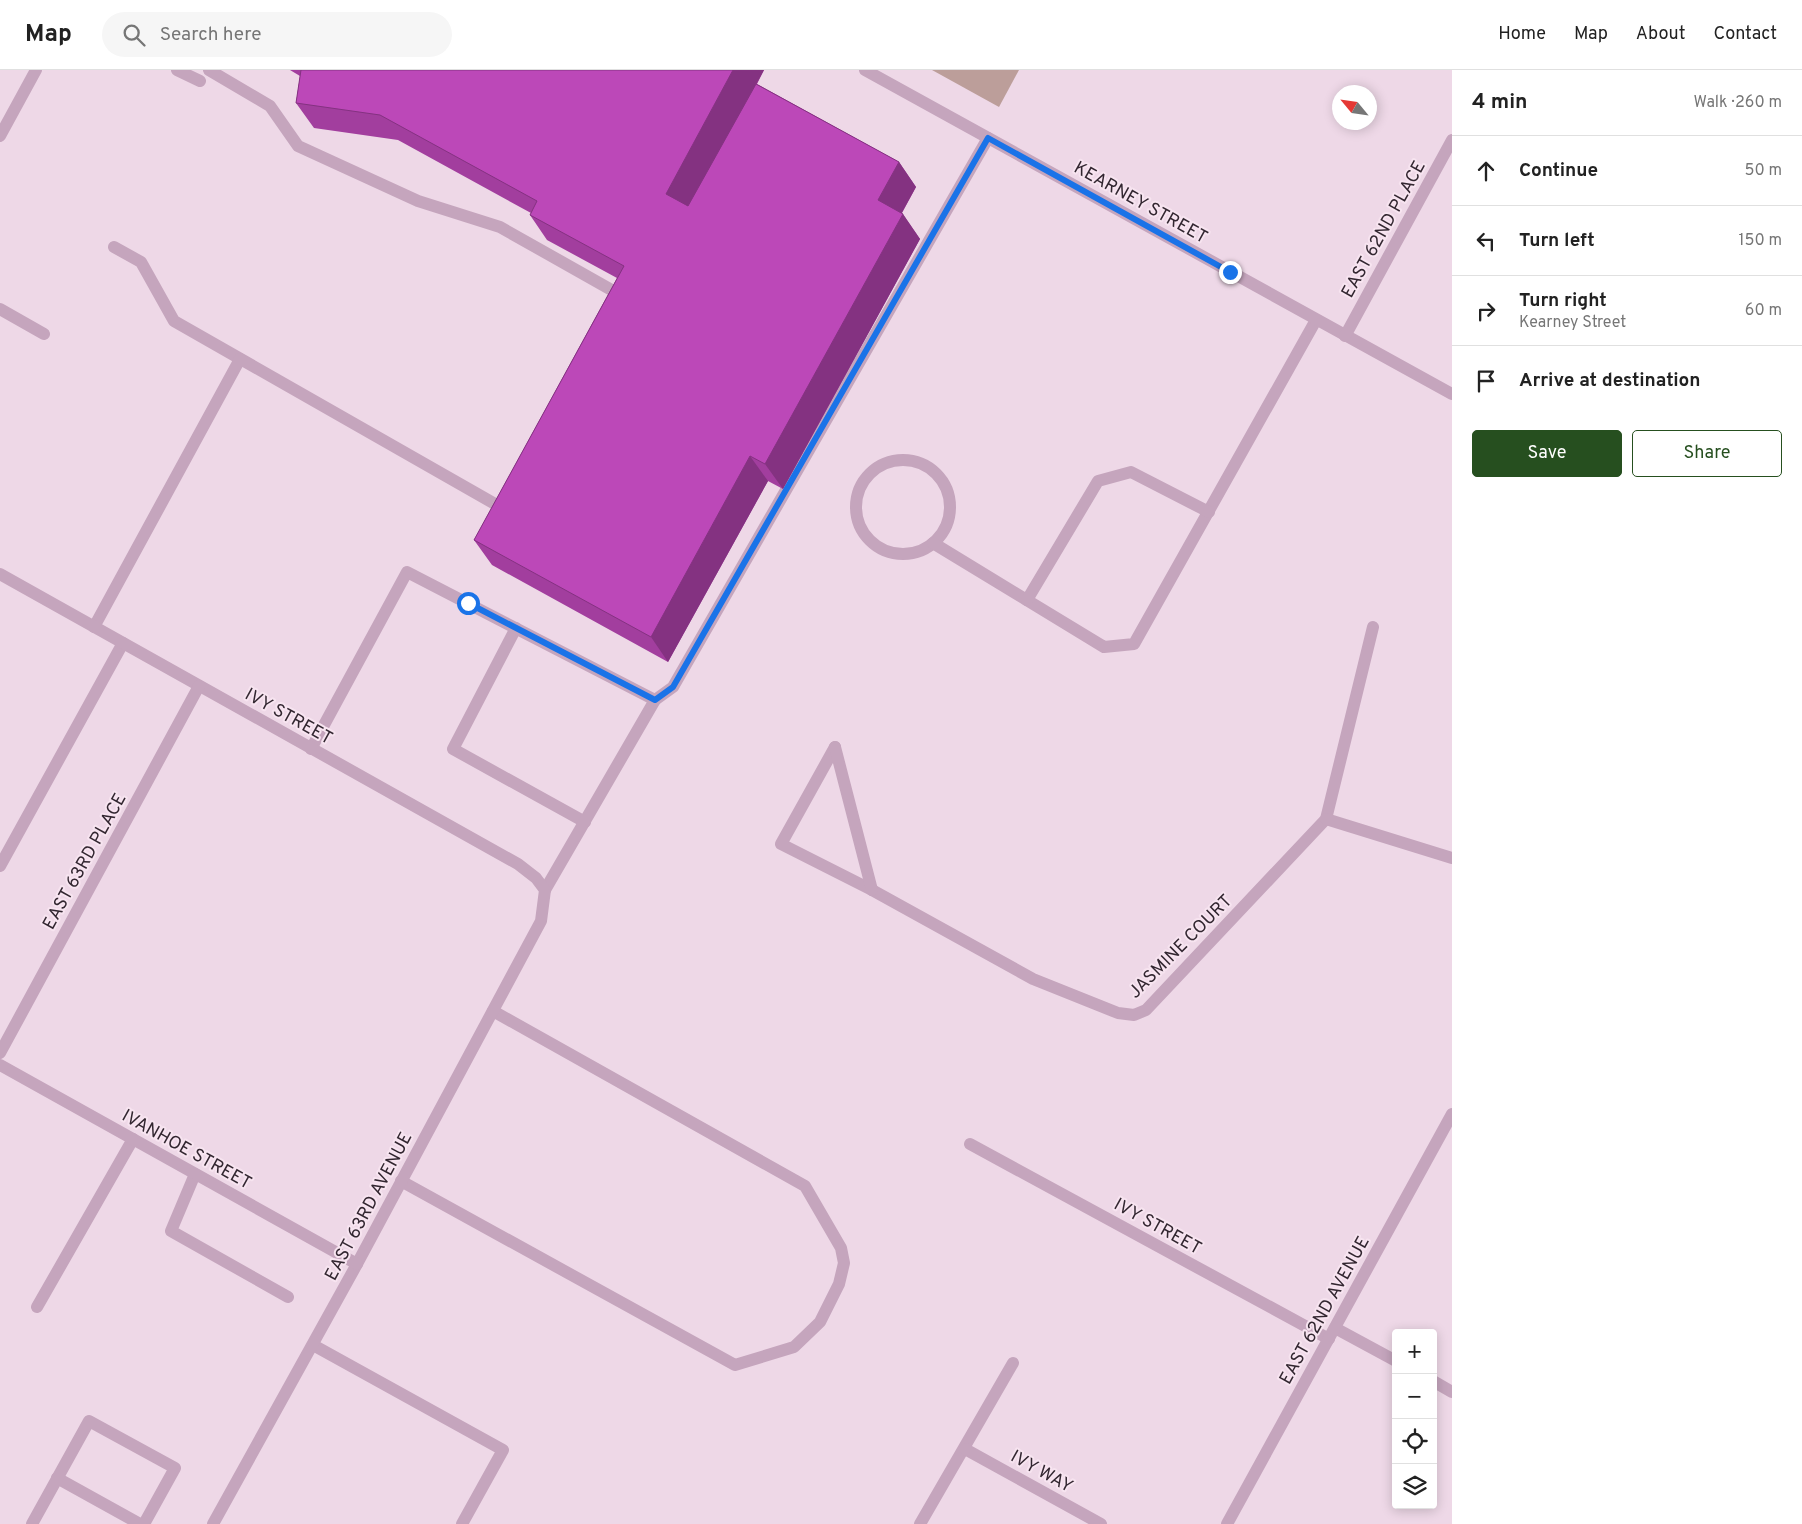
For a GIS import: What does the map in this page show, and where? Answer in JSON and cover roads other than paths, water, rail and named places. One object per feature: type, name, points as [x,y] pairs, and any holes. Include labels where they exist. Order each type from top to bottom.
[{"type":"street","points":[[177,70],[200,81]]},
{"type":"street","points":[[209,70],[270,106],[298,146],[418,201],[500,226],[624,297]]},
{"type":"street","name":"KEARNEY STREET","points":[[865,70],[1452,394]]},
{"type":"street","points":[[0,136],[32,71]]},
{"type":"street","points":[[311,748],[407,572],[655,700],[673,687],[988,138]]},
{"type":"street","name":"EAST 62ND PLACE","points":[[1345,336],[1452,140]]},
{"type":"street","points":[[114,247],[141,262],[174,321],[502,508]]},
{"type":"street","points":[[0,309],[44,334]]},
{"type":"street","points":[[933,543],[1104,647],[1134,644],[1316,320]]},
{"type":"street","points":[[94,627],[240,359]]},
{"type":"street","points":[[896,459],[911,460],[925,464],[936,472],[945,484],[950,499],[950,516],[944,531],[933,543],[919,552],[903,555],[887,552],[875,546],[865,536],[858,524],[855,510],[857,496],[862,483],[882,463],[896,459]]},
{"type":"street","points":[[1027,600],[1098,481],[1131,472],[1209,512]]},
{"type":"street","name":"IVY STREET","points":[[0,574],[518,864],[536,878],[544,896]]},
{"type":"street","name":"JASMINE COURT","points":[[872,890],[835,747],[781,844],[872,890],[1033,979],[1118,1013],[1134,1014],[1146,1010],[1326,819],[1373,627]]},
{"type":"street","points":[[516,628],[453,750],[585,822]]},
{"type":"street","points":[[0,866],[123,643]]},
{"type":"street","name":"EAST 63RD PLACE","points":[[0,1053],[199,686]]},
{"type":"street","name":"EAST 63RD AVENUE","points":[[213,1524],[357,1264],[541,921],[544,896],[655,700]]},
{"type":"street","points":[[1326,819],[1452,858]]},
{"type":"street","points":[[402,1181],[734,1364],[794,1348],[820,1322],[839,1284],[844,1264],[836,1237],[805,1186],[493,1011]]},
{"type":"street","name":"IVANHOE STREET","points":[[0,1065],[357,1264]]},
{"type":"street","name":"EAST 62ND AVENUE","points":[[1227,1524],[1452,1114]]},
{"type":"street","points":[[37,1307],[133,1139]]},
{"type":"street","name":"IVY STREET","points":[[970,1144],[1332,1333],[1392,1359]]},
{"type":"street","points":[[195,1174],[171,1231],[288,1296]]},
{"type":"street","points":[[313,1344],[503,1450],[462,1524]]},
{"type":"street","points":[[920,1524],[1013,1363]]},
{"type":"street","points":[[1437,1384],[1452,1392]]},
{"type":"street","points":[[32,1524],[57,1478],[89,1421],[175,1468],[142,1524],[57,1478]]},
{"type":"street","name":"IVY WAY","points":[[965,1449],[1101,1524]]}]
